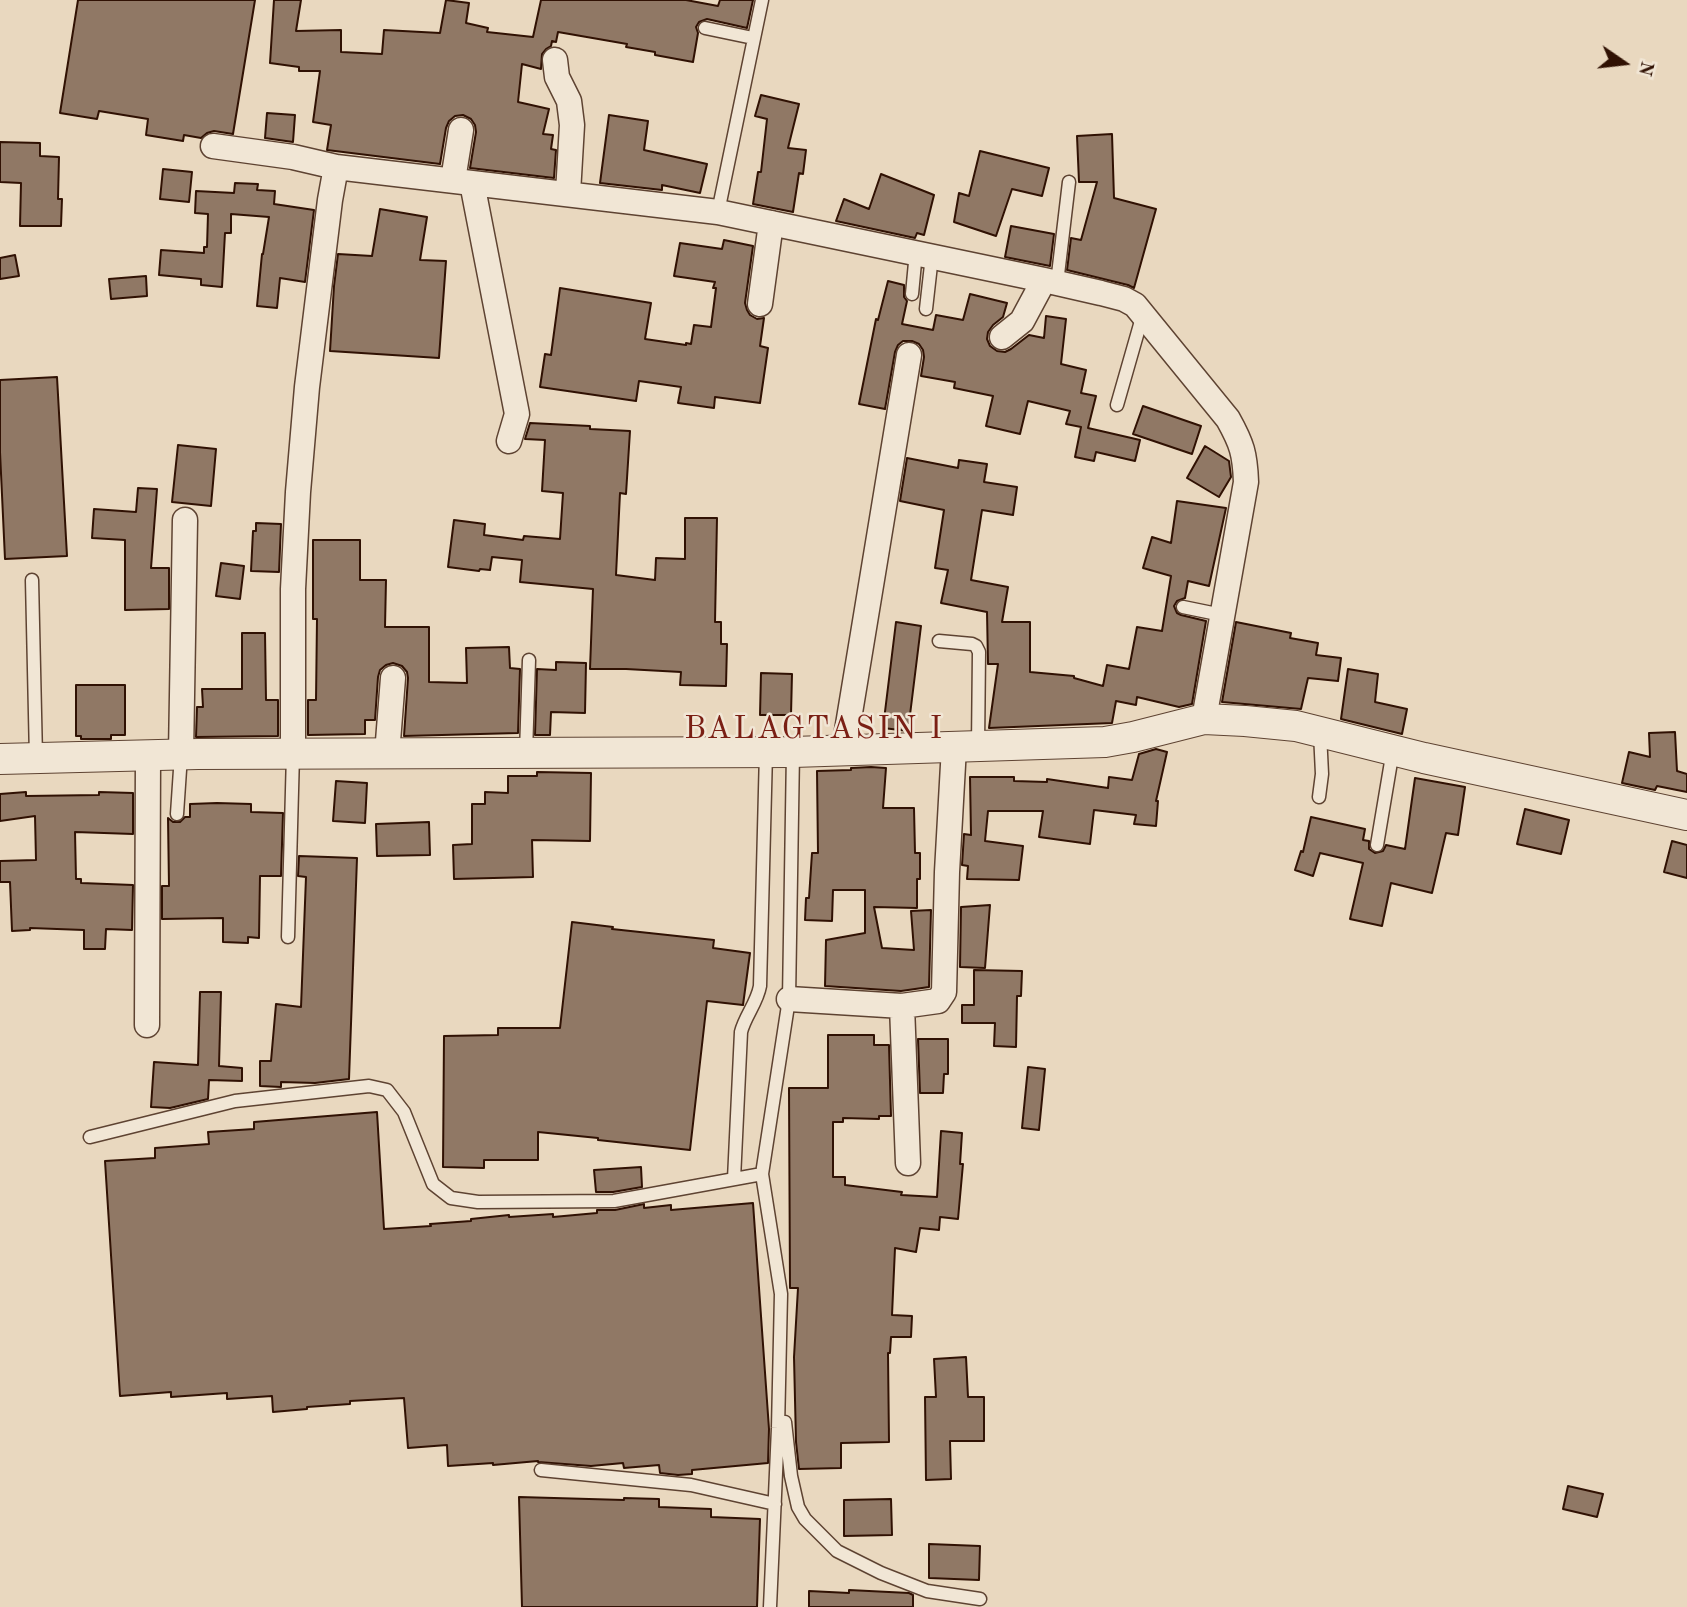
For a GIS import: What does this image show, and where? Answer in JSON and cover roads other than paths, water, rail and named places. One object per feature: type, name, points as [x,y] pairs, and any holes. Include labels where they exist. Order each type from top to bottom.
[{"type":"street","points":[[555,60],[557,76],[569,101],[572,125],[568,193]]},
{"type":"street","points":[[461,130],[462,182],[517,414],[509,441]]},
{"type":"street","points":[[213,146],[293,157],[336,167],[718,212],[1050,281],[1124,299],[1135,305],[1228,419],[1240,440],[1245,459],[1246,482],[1204,719]]},
{"type":"street","points":[[293,754],[293,589],[298,492],[307,387],[336,167]]},
{"type":"street","points":[[760,304],[771,223]]},
{"type":"street","points":[[1002,337],[1022,321],[1050,281]]},
{"type":"street","points":[[844,749],[909,355]]},
{"type":"street","points":[[181,754],[185,520]]},
{"type":"street","points":[[387,754],[393,678]]},
{"type":"street","points":[[0,759],[181,754],[780,752],[1105,742],[1204,719],[1296,726],[1687,815]]},
{"type":"street","points":[[789,999],[902,1006],[938,1001],[944,992],[947,872],[966,746]]},
{"type":"street","points":[[147,1025],[148,755]]},
{"type":"street","points":[[902,1006],[908,1163]]},
{"type":"lane","points":[[718,212],[762,0]]},
{"type":"lane","points":[[705,28],[753,38]]},
{"type":"lane","points":[[1050,281],[1069,182]]},
{"type":"lane","points":[[912,294],[924,254]]},
{"type":"lane","points":[[924,254],[926,309]]},
{"type":"lane","points":[[1117,405],[1143,313]]},
{"type":"lane","points":[[32,580],[36,758]]},
{"type":"lane","points":[[1182,607],[1222,615]]},
{"type":"lane","points":[[939,641],[972,644],[979,652],[966,746]]},
{"type":"lane","points":[[526,754],[529,660]]},
{"type":"lane","points":[[1320,732],[1320,797]]},
{"type":"lane","points":[[1377,845],[1393,750]]},
{"type":"lane","points":[[770,1607],[781,1294],[762,1174],[789,999],[780,752]]},
{"type":"lane","points":[[734,1180],[741,1032],[745,1017],[759,994],[780,752]]},
{"type":"lane","points":[[177,814],[181,754]]},
{"type":"lane","points":[[288,937],[293,754]]},
{"type":"lane","points":[[90,1137],[235,1101],[369,1086],[387,1090],[404,1112],[433,1184],[451,1198],[478,1202],[614,1201],[762,1174]]},
{"type":"lane","points":[[779,1387],[791,1476],[798,1507],[804,1519],[837,1551],[881,1573],[926,1591],[980,1599]]},
{"type":"lane","points":[[541,1470],[691,1485],[775,1504]]},
{"type":"district","name":"BALAGTASIN I","points":[[814,730]]}]
